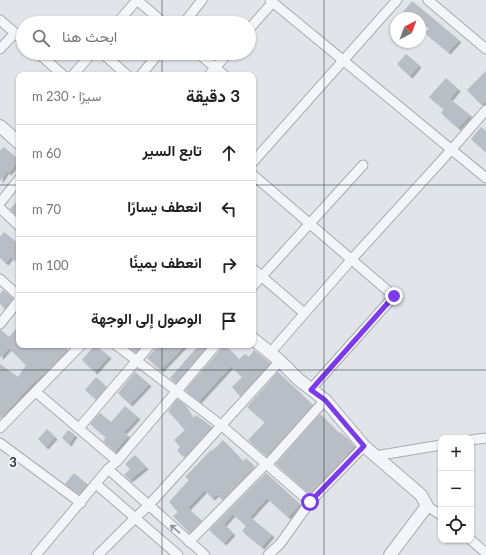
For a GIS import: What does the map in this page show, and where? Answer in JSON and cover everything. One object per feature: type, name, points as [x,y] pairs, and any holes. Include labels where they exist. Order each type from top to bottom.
[{"type":"street","points":[[123,16],[137,0],[156,16]]},
{"type":"street","points":[[189,16],[202,0]]},
{"type":"street","points":[[256,159],[397,0]]},
{"type":"street","points":[[428,0],[486,49]]},
{"type":"street","points":[[256,20],[271,1],[486,178]]},
{"type":"street","points":[[0,20],[15,33],[0,49]]},
{"type":"street","points":[[46,60],[60,72]]},
{"type":"street","points":[[76,72],[86,60]]},
{"type":"street","points":[[110,60],[124,72]]},
{"type":"street","points":[[143,72],[153,60]]},
{"type":"street","points":[[206,60],[220,72]]},
{"type":"street","points":[[212,72],[222,60]]},
{"type":"street","points":[[270,353],[351,260],[486,110]]},
{"type":"street","points":[[0,126],[16,139]]},
{"type":"street","points":[[256,283],[363,165]]},
{"type":"street","points":[[256,178],[394,296],[311,390]]},
{"type":"street","points":[[0,204],[16,183]]},
{"type":"street","points":[[0,208],[16,223]]},
{"type":"street","points":[[256,272],[304,313]]},
{"type":"street","points":[[0,279],[16,293]]},
{"type":"street","points":[[0,324],[16,304]]},
{"type":"street","points":[[256,341],[280,360],[298,379],[325,400],[364,446],[416,490],[421,495],[427,506],[438,513]]},
{"type":"street","points":[[0,428],[36,392],[75,348]]},
{"type":"street","points":[[120,348],[221,425],[310,502]]},
{"type":"street","points":[[79,428],[148,348]]},
{"type":"street","points":[[36,555],[108,469],[117,461],[213,348]]},
{"type":"street","points":[[98,555],[148,506],[280,360]]},
{"type":"street","points":[[36,392],[117,461]]},
{"type":"street","points":[[190,542],[266,465],[325,400]]},
{"type":"street","points":[[474,440],[486,438]]},
{"type":"street","points":[[0,443],[81,503]]},
{"type":"street","points":[[268,555],[280,544],[310,502],[364,446]]},
{"type":"street","points":[[375,456],[438,446]]},
{"type":"street","points":[[108,469],[205,555]]},
{"type":"street","points":[[96,484],[178,555]]},
{"type":"street","points":[[390,555],[427,506]]},
{"type":"street","points":[[474,542],[486,552]]},
{"type":"building","points":[[412,1],[425,12],[403,12]]},
{"type":"building","points":[[426,13],[459,40],[448,52],[426,34],[429,28],[426,26]]},
{"type":"building","points":[[406,54],[419,65],[410,76],[397,64]]},
{"type":"building","points":[[486,71],[486,101],[482,105],[467,90]]},
{"type":"building","points":[[446,78],[458,89],[450,99],[470,115],[458,128],[441,113],[444,109],[429,97]]},
{"type":"building","points":[[481,127],[486,131],[486,152],[471,139]]},
{"type":"building","points":[[4,147],[16,157],[16,164],[9,173],[7,171],[0,181],[0,151]]},
{"type":"building","points":[[16,202],[16,215],[10,209]]},
{"type":"building","points":[[4,232],[16,242],[16,261],[11,257],[6,263],[0,258],[0,237]]},
{"type":"building","points":[[3,290],[13,298],[5,308],[0,304],[0,294]]},
{"type":"building","points":[[16,329],[16,348],[68,349],[33,383],[0,419],[0,364],[18,377],[26,365],[9,348],[0,358],[0,330],[9,337]]},
{"type":"building","points":[[92,348],[99,348],[109,356],[95,372],[82,360]]},
{"type":"building","points":[[130,348],[139,348],[136,352]]},
{"type":"building","points":[[156,348],[182,348],[161,370],[147,358]]},
{"type":"building","points":[[196,348],[205,348],[176,383],[170,378]]},
{"type":"building","points":[[228,348],[239,359],[245,354],[249,357],[254,350],[270,363],[240,396],[232,387],[242,377],[231,366],[199,401],[185,390],[221,349]]},
{"type":"building","points":[[135,372],[149,384],[130,404],[118,393]]},
{"type":"building","points":[[278,372],[313,405],[267,456],[248,440],[265,422],[247,407]]},
{"type":"building","points":[[96,377],[107,387],[96,399],[85,390]]},
{"type":"building","points":[[177,399],[183,403],[193,418],[196,415],[212,427],[185,457],[177,451],[180,446],[174,440],[185,430],[168,411]]},
{"type":"building","points":[[125,406],[138,417],[124,432],[128,436],[115,451],[103,441],[106,437],[90,424],[100,413],[111,422]]},
{"type":"building","points":[[320,414],[354,446],[310,494],[276,464]]},
{"type":"building","points":[[47,429],[55,437],[46,447],[38,439]]},
{"type":"building","points":[[68,430],[75,435],[69,444],[62,438]]},
{"type":"building","points":[[223,440],[243,461],[246,458],[255,467],[222,500],[217,494],[212,498],[205,490],[188,508],[202,521],[190,533],[173,516],[178,512],[169,502],[189,480],[185,477],[211,450],[212,451]]},
{"type":"building","points":[[135,455],[146,467],[130,480],[124,475],[130,469],[125,464]]},
{"type":"building","points":[[74,473],[87,484],[79,494],[65,484]]},
{"type":"building","points":[[266,473],[300,504],[288,517],[267,498],[250,517],[272,535],[262,547],[242,531],[246,526],[233,514],[224,524],[233,533],[224,543],[209,530]]},
{"type":"route","points":[[310,502],[364,446],[325,400],[311,390],[394,296]]}]
